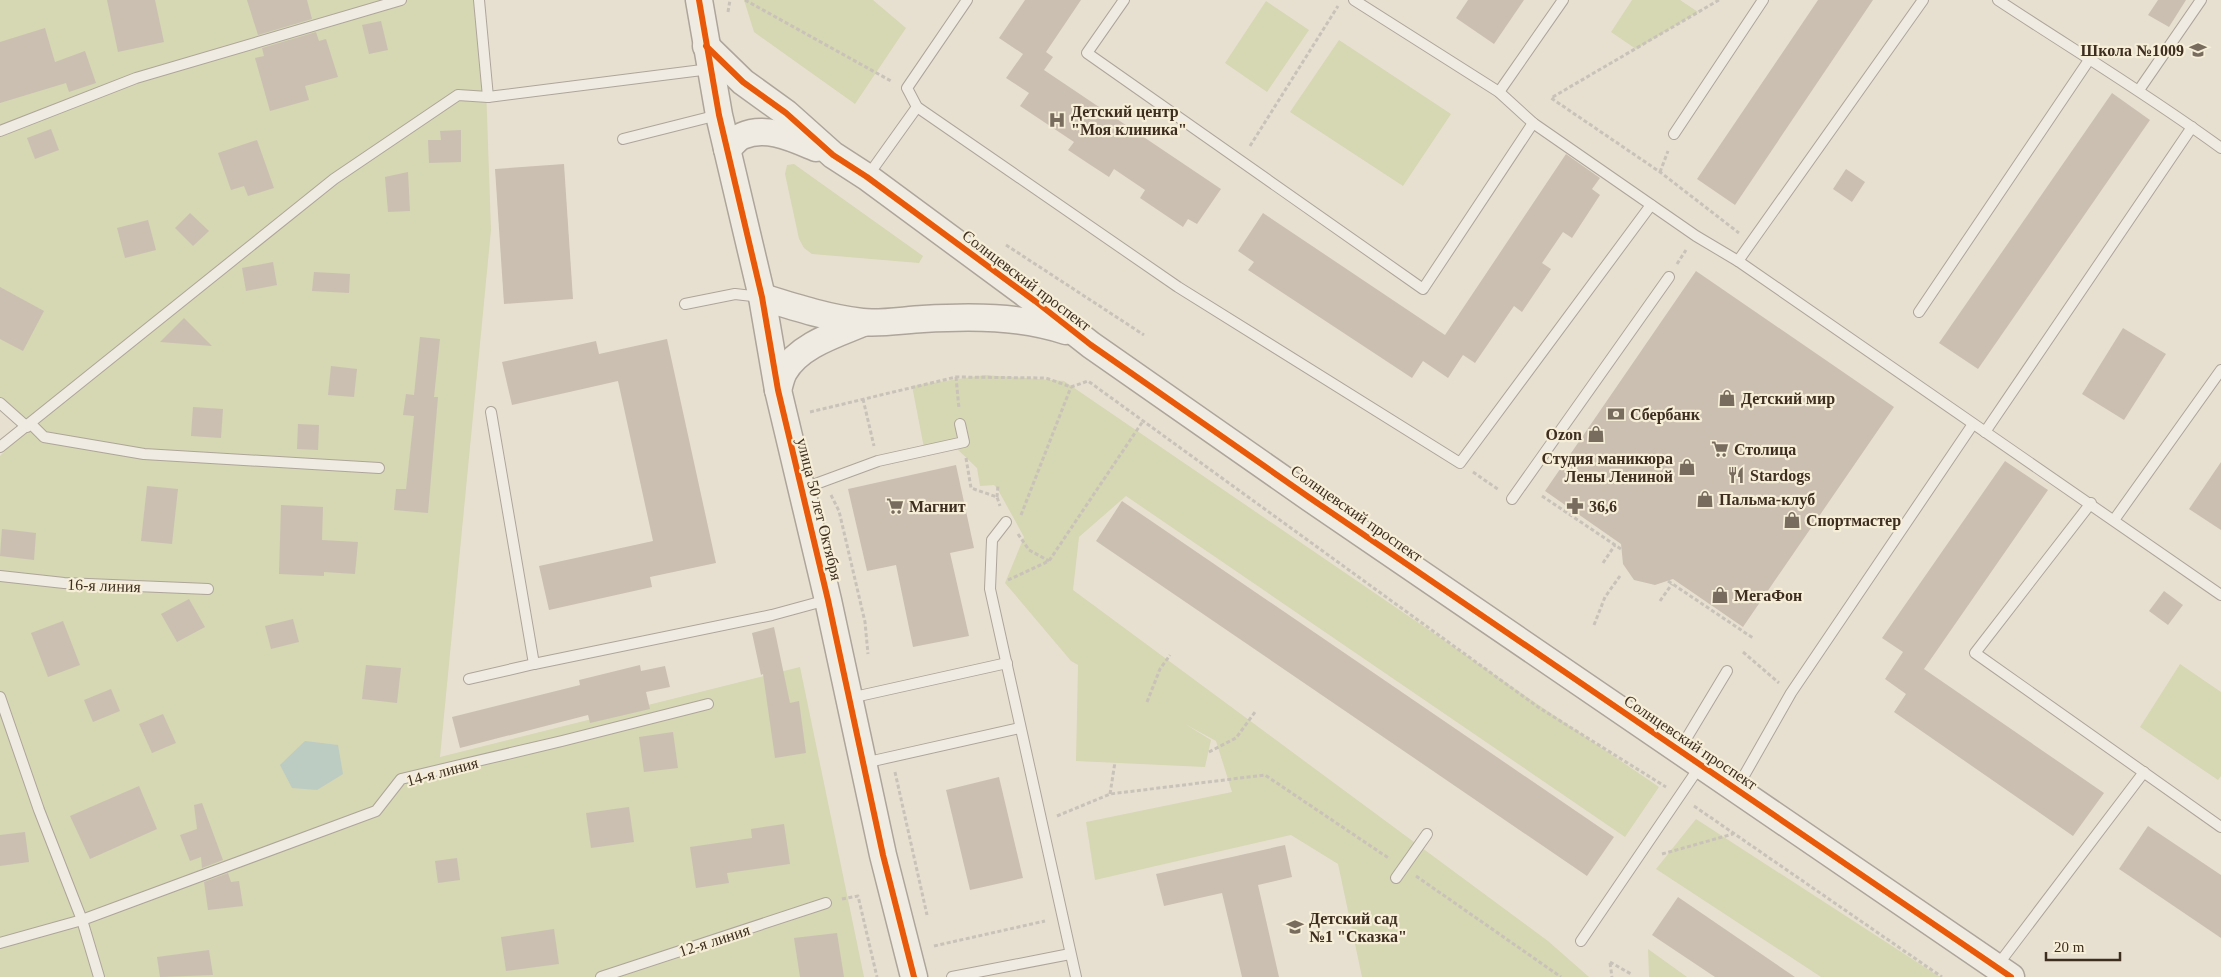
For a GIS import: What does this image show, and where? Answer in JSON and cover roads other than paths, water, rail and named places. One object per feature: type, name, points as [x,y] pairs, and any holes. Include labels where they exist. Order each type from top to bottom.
[{"type":"street","name":"улица 50 лет Октября","points":[[700,0],[708,58],[719,115],[762,297],[778,390],[828,600],[883,855],[914,977]]},
{"type":"street","name":"Солнцевский проспект","points":[[708,58],[786,113],[833,155],[867,177],[1091,345],[2004,972]]},
{"type":"street","points":[[727,149],[741,136],[757,131],[785,136],[833,155]]},
{"type":"street","points":[[762,297],[799,309],[863,322],[934,318],[1004,318],[1039,322],[1060,329],[1091,345]]},
{"type":"street","points":[[778,390],[784,371],[795,359],[810,348],[863,322]]},
{"type":"lane","points":[[0,131],[136,78],[401,0]]},
{"type":"lane","points":[[479,0],[488,97]]},
{"type":"lane","points":[[968,0],[907,88],[917,107],[1178,287],[1460,463],[1651,205]]},
{"type":"lane","points":[[1124,0],[1087,53],[1240,162],[1424,289],[1533,123]]},
{"type":"lane","points":[[1354,0],[1499,92],[1533,123],[1696,236],[1738,260],[1985,432],[2091,503],[2221,595]]},
{"type":"lane","points":[[1499,92],[1563,0]]},
{"type":"lane","points":[[1674,134],[1763,0]]},
{"type":"lane","points":[[1738,260],[1923,0]]},
{"type":"lane","points":[[1998,0],[2089,60],[2139,90],[2221,148]]},
{"type":"lane","points":[[2139,90],[2201,0]]},
{"type":"lane","points":[[0,447],[334,179],[458,95],[488,97],[708,58]]},
{"type":"lane","points":[[1919,312],[2089,60]]},
{"type":"lane","points":[[867,177],[917,107]]},
{"type":"lane","points":[[623,139],[719,115]]},
{"type":"lane","points":[[1985,432],[2192,127]]},
{"type":"lane","points":[[1512,498],[1669,277]]},
{"type":"lane","points":[[685,304],[734,294],[762,297]]},
{"type":"lane","points":[[2114,520],[2221,370]]},
{"type":"lane","points":[[0,403],[44,437],[144,454],[379,468]]},
{"type":"lane","points":[[491,412],[534,664]]},
{"type":"lane","points":[[801,490],[878,461],[964,442],[960,424]]},
{"type":"lane","points":[[1736,789],[1791,693],[1974,424]]},
{"type":"lane","points":[[2091,503],[1975,652],[2221,827]]},
{"type":"lane","points":[[1006,522],[992,540],[990,590],[1076,977]]},
{"type":"lane","name":"16-я линия","points":[[0,576],[64,583],[208,589]]},
{"type":"lane","points":[[469,679],[772,615],[828,600]]},
{"type":"lane","points":[[850,698],[1007,663]]},
{"type":"lane","points":[[1680,750],[1727,671]]},
{"type":"lane","points":[[0,697],[39,810],[82,920],[99,977]]},
{"type":"lane","name":"14-я линия","points":[[0,942],[82,920],[376,811],[401,779],[708,704]]},
{"type":"lane","points":[[864,763],[1020,728]]},
{"type":"lane","points":[[1581,941],[1701,765]]},
{"type":"lane","points":[[2004,972],[2144,772]]},
{"type":"lane","points":[[1396,878],[1427,834]]},
{"type":"lane","name":"12-я линия","points":[[601,977],[826,903]]},
{"type":"lane","points":[[952,977],[1070,954]]},
{"type":"place","name":"Школа №1009","points":[[2198,50]]},
{"type":"place","name":"Детский центр \"Моя клиника\"","points":[[1057,120]]},
{"type":"place","name":"Детский мир","points":[[1727,398]]},
{"type":"place","name":"Сбербанк","points":[[1616,414]]},
{"type":"place","name":"Ozon","points":[[1596,434]]},
{"type":"place","name":"Столица","points":[[1720,449]]},
{"type":"place","name":"Студия маникюра Лены Лениной","points":[[1687,467]]},
{"type":"place","name":"Stardogs","points":[[1736,475]]},
{"type":"place","name":"Пальма-клуб","points":[[1705,499]]},
{"type":"place","name":"Магнит","points":[[895,506]]},
{"type":"place","name":"36,6","points":[[1575,506]]},
{"type":"place","name":"Спортмастер","points":[[1792,520]]},
{"type":"place","name":"МегаФон","points":[[1720,595]]},
{"type":"place","name":"Детский сад №1 \"Сказка\"","points":[[1295,927]]}]
